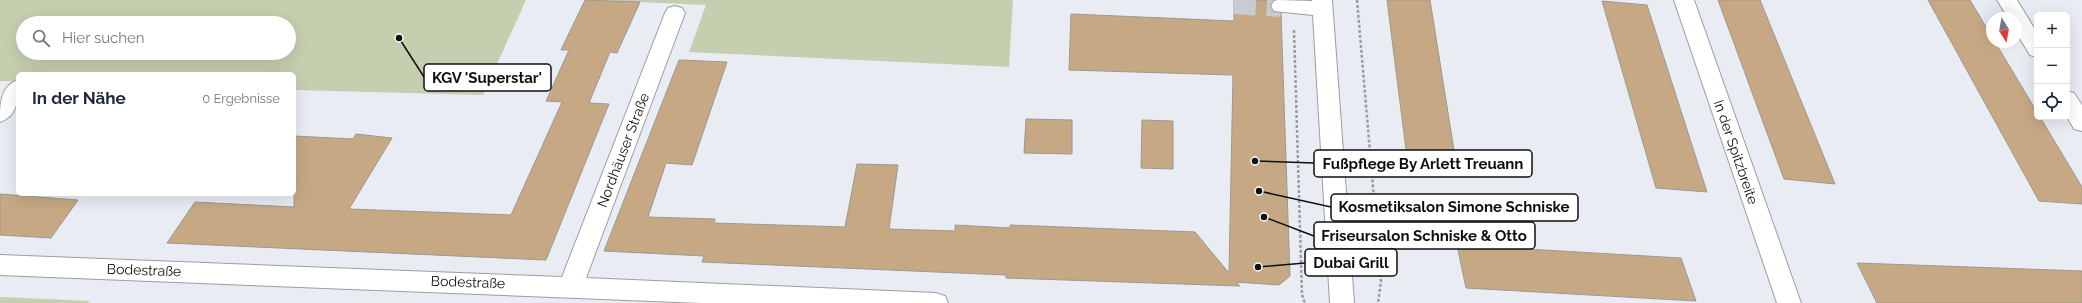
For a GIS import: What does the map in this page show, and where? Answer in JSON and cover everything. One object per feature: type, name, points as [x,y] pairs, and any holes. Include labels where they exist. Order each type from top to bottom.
[{"type":"street","name":"In der Spitzbreite","points":[[1684,0],[1788,303]]},
{"type":"street","points":[[2007,0],[2036,48]]},
{"type":"street","points":[[1287,6],[1322,4],[1342,303]]},
{"type":"street","name":"Nordhäuser Straße","points":[[570,287],[675,13]]},
{"type":"street","points":[[0,114],[16,91]]},
{"type":"street","points":[[2070,104],[2082,123]]},
{"type":"street","name":"Bodestraße","points":[[0,265],[936,303]]},
{"type":"path","points":[[1357,0],[1381,281],[1378,303]]},
{"type":"path","points":[[1287,6],[1302,295],[1305,303]]},
{"type":"green space","points":[[0,0],[526,0],[483,95],[296,90],[296,72],[16,72],[16,81],[0,81]]},
{"type":"green space","points":[[597,0],[1013,0],[1009,67],[689,52],[706,5]]},
{"type":"green space","points":[[0,297],[90,301],[88,303],[0,303]]},
{"type":"building","points":[[585,0],[640,2],[617,53],[610,52],[589,103],[609,104],[546,260],[167,243],[195,202],[294,207],[294,196],[296,196],[296,136],[353,139],[356,134],[392,138],[349,209],[511,215],[562,102],[546,101],[569,50],[561,50]]},
{"type":"building","points":[[1234,0],[1273,0],[1270,5],[1273,12],[1281,13],[1290,276],[1279,285],[1236,282],[1240,286],[1006,278],[1006,275],[702,262],[704,256],[604,251],[679,60],[727,62],[692,165],[666,163],[648,217],[715,219],[714,223],[845,227],[857,164],[898,165],[889,229],[955,231],[955,225],[1010,228],[1010,225],[1195,232],[1229,273],[1233,75],[1069,70],[1071,14],[1234,21]]},
{"type":"building","points":[[1387,0],[1430,0],[1457,169],[1408,165]]},
{"type":"building","points":[[1718,0],[1760,0],[1835,184],[1784,179]]},
{"type":"building","points":[[1928,0],[1970,0],[1986,27],[1986,48],[1999,48],[2034,107],[2034,120],[2042,120],[2082,187],[2082,204],[2039,201]]},
{"type":"building","points":[[1602,1],[1647,5],[1707,192],[1656,188]]},
{"type":"building","points":[[1026,119],[1072,120],[1072,154],[1024,153]]},
{"type":"building","points":[[1142,120],[1173,121],[1173,169],[1141,168]]},
{"type":"building","points":[[0,194],[78,200],[51,238],[0,235]]},
{"type":"building","points":[[1457,245],[1681,258],[1696,301],[1466,288]]},
{"type":"building","points":[[1857,263],[2082,271],[2082,303],[1877,303]]},
{"type":"tunnel","points":[[1234,3],[1281,6]]},
{"type":"place","name":"KGV 'Superstar'","points":[[399,38]]},
{"type":"place","name":"Fußpflege By Arlett Treuann","points":[[1255,161]]},
{"type":"place","name":"Kosmetiksalon Simone Schniske","points":[[1259,191]]},
{"type":"place","name":"Friseursalon Schniske & Otto","points":[[1264,217]]},
{"type":"place","name":"Dubai Grill","points":[[1258,267]]}]
